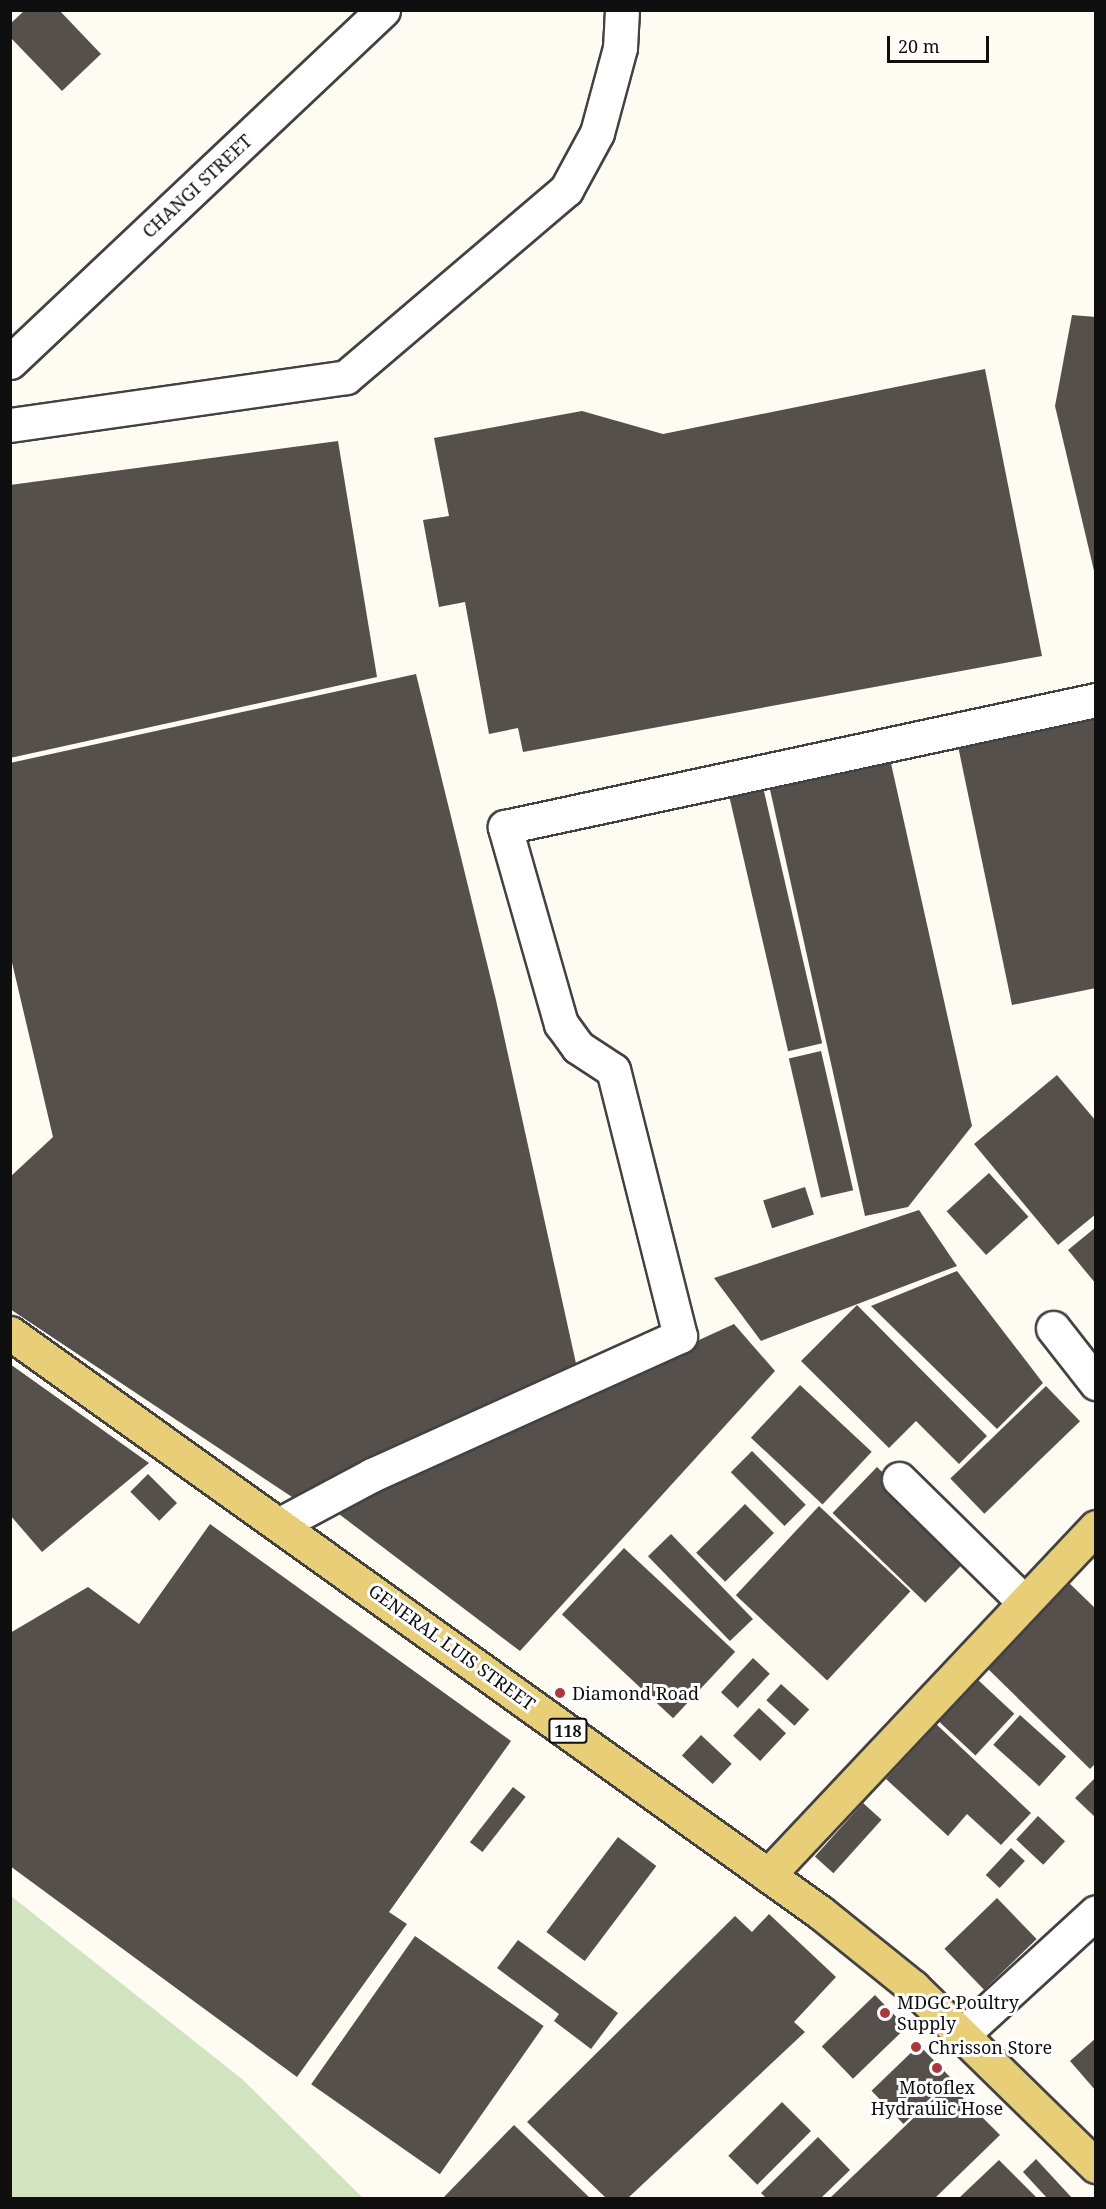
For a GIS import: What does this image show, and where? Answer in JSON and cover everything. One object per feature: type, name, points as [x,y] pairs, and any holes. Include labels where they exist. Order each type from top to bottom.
[{"type":"main road","name":"GENERAL LUIS STREET","points":[[10,1333],[282,1523],[768,1875],[904,1980],[963,2034],[1095,2166]]},
{"type":"main road","points":[[768,1875],[1095,1527]]},
{"type":"street","name":"CHANGI STREET","points":[[10,362],[383,10]]},
{"type":"street","points":[[10,425],[346,377],[566,190],[597,133],[620,48],[622,10]]},
{"type":"street","points":[[282,1523],[372,1475],[680,1336],[613,1070],[578,1047],[561,1024],[505,827],[1095,700]]},
{"type":"street","points":[[1053,1328],[1095,1383]]},
{"type":"street","points":[[899,1479],[1024,1602]]},
{"type":"street","points":[[963,2034],[1095,1912]]},
{"type":"green space","points":[[11,1896],[242,2079],[363,2198],[11,2198]]},
{"type":"building","points":[[25,10],[59,10],[101,54],[62,91],[10,37],[10,24]]},
{"type":"building","points":[[1072,315],[1096,317],[1095,575],[1055,406]]},
{"type":"building","points":[[985,369],[1042,656],[523,752],[518,728],[489,734],[465,602],[439,607],[423,520],[449,516],[434,438],[582,411],[663,434]]},
{"type":"building","points":[[338,441],[377,677],[10,758],[10,485]]},
{"type":"building","points":[[416,674],[496,1000],[577,1368],[295,1499],[10,1309],[10,1177],[53,1137],[10,954],[10,763]]},
{"type":"building","points":[[1096,718],[1096,988],[1012,1005],[958,746]]},
{"type":"building","points":[[890,759],[972,1126],[908,1207],[865,1216],[769,785]]},
{"type":"building","points":[[763,787],[822,1043],[788,1051],[729,795]]},
{"type":"building","points":[[821,1051],[853,1190],[821,1198],[789,1058]]},
{"type":"building","points":[[1057,1075],[1096,1121],[1096,1214],[1058,1245],[974,1144]]},
{"type":"building","points":[[989,1173],[1028,1217],[986,1255],[947,1211]]},
{"type":"building","points":[[805,1187],[814,1215],[772,1228],[763,1201]]},
{"type":"building","points":[[919,1210],[957,1266],[761,1341],[714,1278]]},
{"type":"building","points":[[1096,1227],[1096,1284],[1068,1250]]},
{"type":"building","points":[[957,1271],[1043,1383],[997,1429],[871,1306]]},
{"type":"building","points":[[857,1305],[987,1436],[959,1464],[916,1421],[889,1448],[801,1361]]},
{"type":"building","points":[[734,1324],[775,1371],[520,1651],[331,1508]]},
{"type":"building","points":[[10,1364],[149,1463],[42,1552],[10,1515]]},
{"type":"building","points":[[800,1385],[872,1452],[823,1504],[751,1438]]},
{"type":"building","points":[[1046,1386],[1080,1421],[984,1514],[950,1478]]},
{"type":"building","points":[[752,1451],[806,1505],[785,1526],[731,1472]]},
{"type":"building","points":[[877,1467],[970,1557],[925,1603],[833,1513]]},
{"type":"building","points":[[148,1474],[177,1503],[159,1521],[130,1492]]},
{"type":"building","points":[[745,1504],[774,1533],[725,1582],[696,1553]]},
{"type":"building","points":[[819,1506],[910,1591],[827,1680],[736,1595]]},
{"type":"building","points":[[210,1524],[511,1741],[389,1912],[407,1924],[297,2077],[10,1866],[10,1633],[88,1587],[139,1624]]},
{"type":"building","points":[[671,1534],[753,1619],[730,1641],[648,1556]]},
{"type":"building","points":[[624,1548],[735,1652],[673,1718],[562,1615]]},
{"type":"building","points":[[1066,1580],[1096,1609],[1096,1763],[1090,1769],[985,1666]]},
{"type":"building","points":[[753,1658],[770,1674],[738,1708],[721,1692]]},
{"type":"building","points":[[977,1679],[1014,1714],[975,1755],[938,1721]]},
{"type":"building","points":[[781,1684],[809,1709],[795,1726],[766,1700]]},
{"type":"building","points":[[759,1708],[786,1733],[760,1761],[733,1736]]},
{"type":"building","points":[[1020,1715],[1066,1756],[1039,1786],[993,1745]]},
{"type":"building","points":[[936,1724],[1031,1813],[1001,1845],[967,1814],[948,1836],[886,1779]]},
{"type":"building","points":[[701,1735],[732,1764],[713,1784],[682,1755]]},
{"type":"building","points":[[1096,1777],[1096,1818],[1075,1798]]},
{"type":"building","points":[[513,1787],[526,1797],[483,1852],[470,1842]]},
{"type":"building","points":[[863,1803],[882,1820],[833,1873],[815,1857]]},
{"type":"building","points":[[1038,1816],[1065,1841],[1043,1865],[1016,1839]]},
{"type":"building","points":[[618,1837],[656,1866],[585,1961],[546,1932]]},
{"type":"building","points":[[1011,1848],[1025,1861],[1000,1888],[986,1875]]},
{"type":"building","points":[[997,1898],[1037,1939],[984,1990],[944,1949]]},
{"type":"building","points":[[769,1914],[836,1977],[794,2022],[805,2032],[628,2198],[606,2198],[527,2122],[735,1916],[752,1932]]},
{"type":"building","points":[[415,1936],[544,2026],[440,2174],[311,2084]]},
{"type":"building","points":[[518,1940],[618,2013],[591,2049],[554,2021],[559,2014],[497,1968]]},
{"type":"building","points":[[875,1995],[906,2027],[853,2079],[822,2046]]},
{"type":"building","points":[[1096,2038],[1096,2091],[1070,2061]]},
{"type":"building","points":[[919,2045],[951,2078],[903,2124],[872,2091]]},
{"type":"building","points":[[949,2084],[1000,2135],[935,2198],[830,2198]]},
{"type":"building","points":[[782,2102],[811,2131],[757,2185],[728,2156]]},
{"type":"building","points":[[514,2125],[590,2198],[443,2198]]},
{"type":"building","points":[[818,2137],[850,2170],[821,2198],[766,2198],[761,2193]]},
{"type":"building","points":[[1036,2159],[1072,2198],[1047,2198],[1023,2172]]},
{"type":"building","points":[[999,2160],[1037,2198],[959,2198]]},
{"type":"place","name":"Diamond Road","points":[[560,1693]]},
{"type":"place","name":"MDGC Poultry Supply","points":[[885,2013]]},
{"type":"place","name":"Chrisson Store","points":[[916,2047]]},
{"type":"place","name":"Motoflex Hydraulic Hose","points":[[937,2068]]}]
